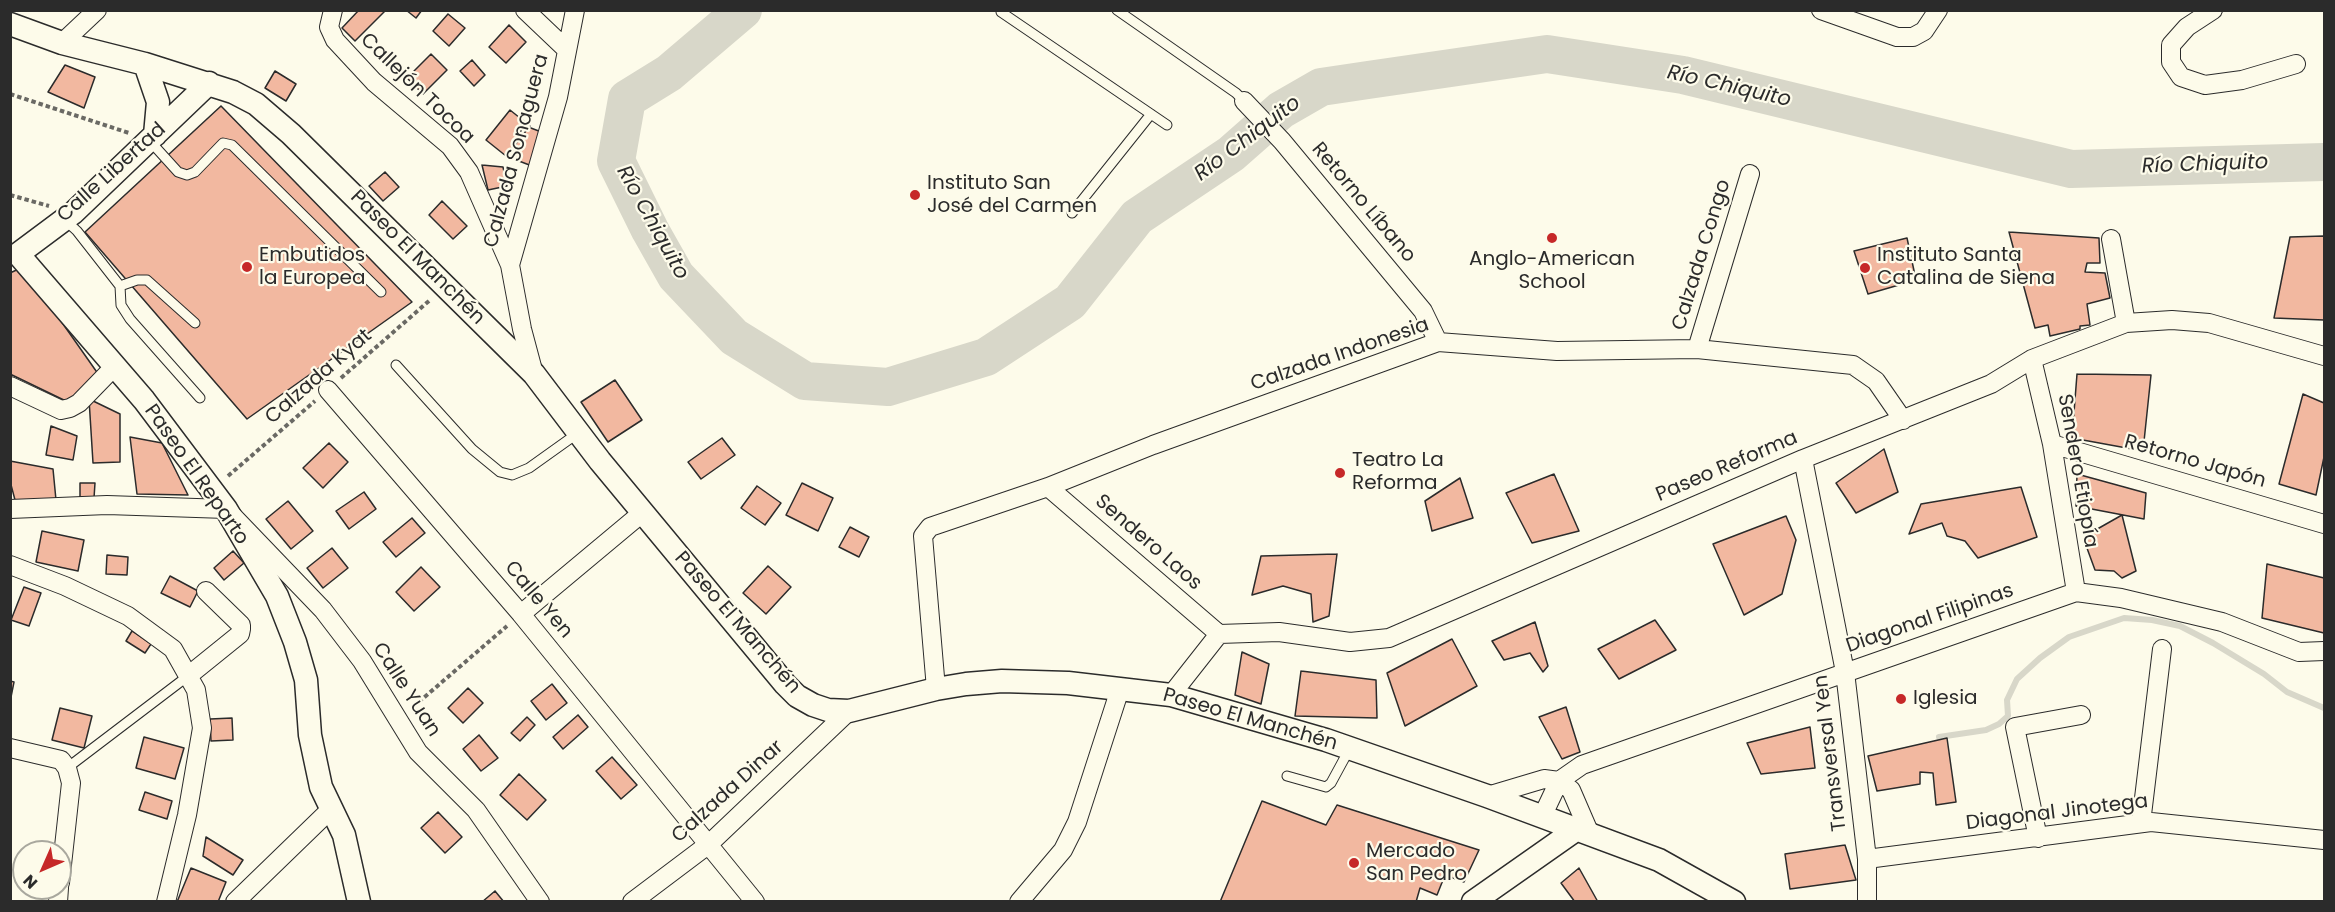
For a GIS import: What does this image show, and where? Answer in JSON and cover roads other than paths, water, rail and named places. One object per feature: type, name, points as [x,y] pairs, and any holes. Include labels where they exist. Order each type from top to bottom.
[{"type":"street","points":[[62,43],[97,10]]},
{"type":"street","name":"Callejón Tocoa","points":[[333,10],[329,27],[335,40],[375,82],[450,146],[469,172],[510,265]]},
{"type":"street","points":[[525,10],[566,49]]},
{"type":"street","name":"Calzada Sonaguera","points":[[534,374],[522,329],[510,265],[558,97],[575,10]]},
{"type":"street","points":[[1821,10],[1897,37],[1912,38],[1924,31],[1938,10]]},
{"type":"street","points":[[2213,10],[2187,27],[2171,45],[2171,62],[2181,77],[2205,85],[2242,80],[2296,64]]},
{"type":"street","name":"Paseo El Manchén","points":[[10,24],[62,43],[209,83],[256,104],[291,134],[534,374],[642,513],[784,684],[797,696],[813,705],[828,710],[849,711],[936,689],[1002,681],[1068,683],[1171,695],[1350,748],[1487,796],[1659,860],[1734,902]]},
{"type":"street","points":[[145,64],[158,102],[152,137]]},
{"type":"street","name":"Calle Libertad","points":[[14,256],[69,216],[209,83]]},
{"type":"street","name":"Retorno Líbano","points":[[1244,101],[1282,141],[1422,311],[1438,342]]},
{"type":"street","name":"Calzada Congo","points":[[1697,350],[1750,174]]},
{"type":"street","points":[[2111,239],[2126,323]]},
{"type":"street","name":"Paseo El Reparto","points":[[14,256],[144,400],[226,509],[277,596],[295,642],[306,680],[314,760],[321,787],[344,835],[359,902]]},
{"type":"street","name":"Paseo Reforma","points":[[1219,634],[1279,632],[1350,642],[1389,638],[1803,459],[1991,384],[2032,359],[2126,323],[2172,320],[2209,323],[2325,356]]},
{"type":"street","name":"Calzada Indonesia","points":[[936,689],[923,536],[930,527],[1048,488],[1153,445],[1438,342],[1557,351],[1697,350],[1853,365],[1876,381],[1903,420]]},
{"type":"street","name":"Sendero Etiopía","points":[[2032,359],[2052,444],[2076,592]]},
{"type":"street","points":[[10,386],[61,410],[79,403],[114,367]]},
{"type":"street","name":"Calle Yen","points":[[328,390],[521,614],[755,902]]},
{"type":"street","name":"Retorno Japón","points":[[2052,444],[2325,524]]},
{"type":"street","name":"Transversal Yen","points":[[1803,459],[1845,672],[1867,859],[1868,902]]},
{"type":"street","name":"Sendero Laos","points":[[1048,488],[1219,634]]},
{"type":"street","points":[[10,508],[107,505],[226,509]]},
{"type":"street","name":"Calle Yuan","points":[[226,509],[323,610],[362,661],[418,752],[476,810],[540,902]]},
{"type":"street","points":[[521,614],[642,513]]},
{"type":"street","points":[[10,565],[65,586],[128,616],[173,649],[196,690],[202,728],[187,815],[166,902]]},
{"type":"street","points":[[188,676],[240,634],[241,624],[206,591]]},
{"type":"street","name":"Diagonal Filipinas","points":[[1487,796],[1544,779],[1558,781],[1582,765],[2076,592],[2121,598],[2222,622],[2299,652],[2325,651]]},
{"type":"street","points":[[1171,695],[1219,634]]},
{"type":"street","points":[[2141,823],[2162,649]]},
{"type":"street","points":[[1019,902],[1063,850],[1077,822],[1120,689]]},
{"type":"street","name":"Calzada Dinar","points":[[632,902],[709,844],[849,711]]},
{"type":"street","points":[[2038,838],[2016,726],[2081,715]]},
{"type":"street","points":[[10,748],[61,760],[67,768],[71,783],[65,840]]},
{"type":"street","points":[[1473,902],[1584,832],[1572,790],[1558,781],[1542,817]]},
{"type":"street","points":[[235,902],[331,809]]},
{"type":"street","name":"Diagonal Jinotega","points":[[1867,859],[2151,822],[2325,840]]},
{"type":"lane","points":[[1117,10],[1236,93],[1244,101]]},
{"type":"lane","points":[[1001,11],[1167,125]]},
{"type":"lane","points":[[1072,213],[1151,114]]},
{"type":"lane","points":[[152,137],[178,172],[187,175],[195,172],[223,142],[232,145],[381,292]]},
{"type":"lane","points":[[69,216],[77,231],[120,286],[121,305],[130,319],[200,398]]},
{"type":"lane","points":[[120,286],[137,280],[147,280],[195,323]]},
{"type":"lane","points":[[396,365],[472,449],[500,472],[512,476],[529,468],[578,433]]},
{"type":"lane","points":[[67,768],[188,676]]},
{"type":"lane","points":[[1287,776],[1326,787],[1331,783],[1350,748]]},
{"type":"waterway","name":"Río Chiquito","points":[[743,10],[669,73],[627,99],[616,161],[676,276],[734,337],[805,381],[888,387],[986,357],[1070,302],[1137,217],[1231,154],[1281,110],[1321,87],[1547,54],[1683,75],[2071,169],[2324,162]]},
{"type":"waterway","points":[[1939,737],[1986,730],[1999,724],[2008,716],[2007,700],[2017,679],[2040,658],[2069,637],[2124,618],[2152,620],[2180,626],[2264,674],[2287,692],[2324,708]]},
{"type":"place","name":"Instituto San José del Carmen","points":[[915,195]]},
{"type":"place","name":"Anglo-American School","points":[[1552,238]]},
{"type":"place","name":"Embutidos la Europea","points":[[247,267]]},
{"type":"place","name":"Instituto Santa Catalina de Siena","points":[[1865,268]]},
{"type":"place","name":"Teatro La Reforma","points":[[1340,473]]},
{"type":"place","name":"Iglesia","points":[[1901,699]]},
{"type":"place","name":"Mercado San Pedro","points":[[1354,863]]}]
